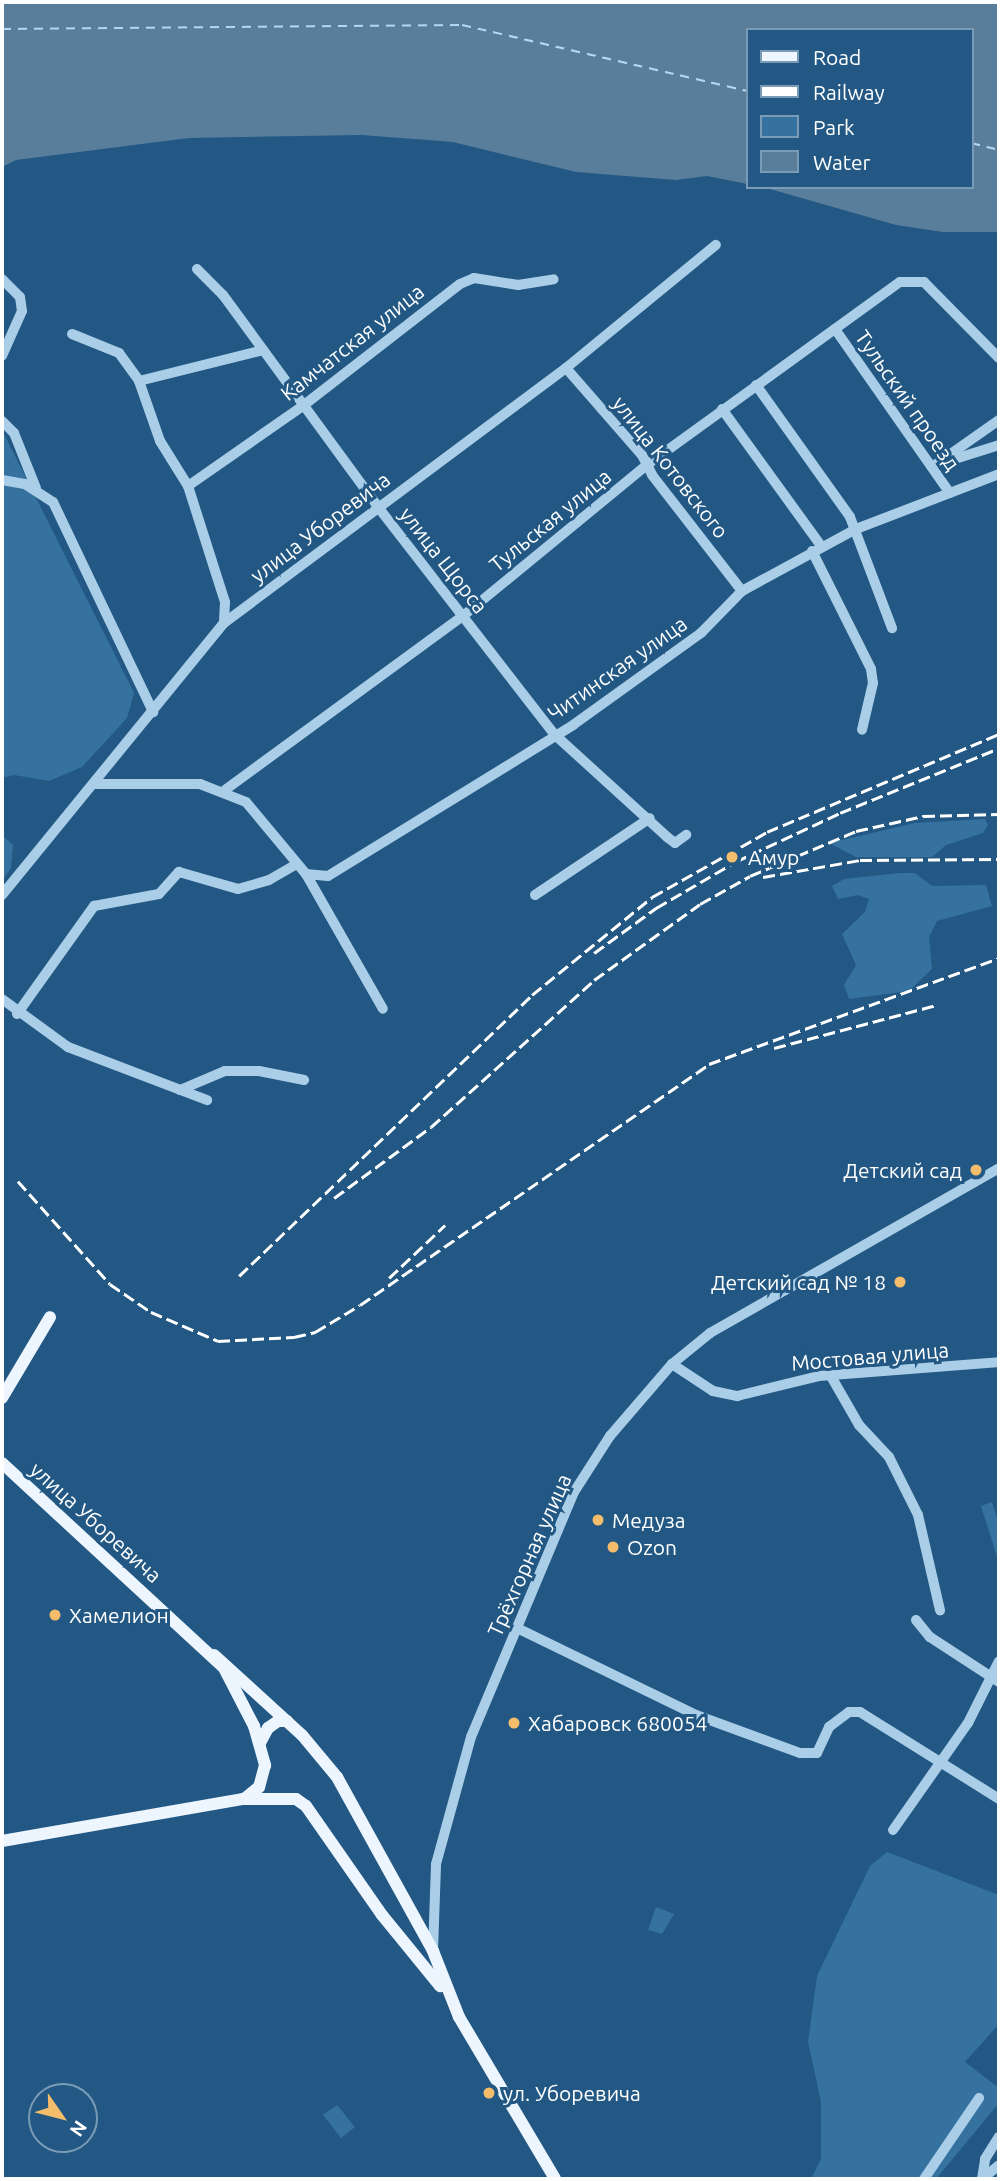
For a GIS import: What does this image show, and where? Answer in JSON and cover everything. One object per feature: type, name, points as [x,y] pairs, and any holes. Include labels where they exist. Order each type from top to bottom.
[{"type":"main road","points":[[2,1398],[50,1317]]},
{"type":"main road","name":"улица Уборевича","points":[[2,1463],[214,1654],[260,1743]]},
{"type":"main road","points":[[214,1654],[287,1721],[337,1777],[433,1951],[452,2004]]},
{"type":"main road","points":[[243,1799],[264,1776],[260,1743],[268,1728],[278,1721],[287,1721]]},
{"type":"main road","points":[[2,1841],[243,1799],[283,1797],[306,1806],[382,1915],[452,2004],[555,2179]]},
{"type":"street","name":"улица Уборевича","points":[[2,895],[224,624],[566,368],[716,245]]},
{"type":"street","name":"улица Щорса","points":[[197,269],[223,295],[378,507],[554,734],[676,843],[686,835]]},
{"type":"street","name":"Камчатская улица","points":[[188,486],[303,405],[460,284],[474,278],[518,285],[554,279]]},
{"type":"street","points":[[2,279],[20,297],[22,311],[2,356]]},
{"type":"street","name":"Тульская улица","points":[[225,790],[463,616],[647,465],[900,282],[924,282],[999,358]]},
{"type":"street","name":"Тульский проезд","points":[[835,329],[950,493]]},
{"type":"street","points":[[72,334],[118,353],[139,381],[160,441],[188,486],[225,602],[224,624]]},
{"type":"street","points":[[139,381],[262,350]]},
{"type":"street","name":"улица Котовского","points":[[566,368],[647,465],[742,591]]},
{"type":"street","points":[[756,385],[856,529],[892,628]]},
{"type":"street","points":[[722,409],[817,549],[871,668],[873,683],[862,730]]},
{"type":"street","points":[[932,467],[999,420]]},
{"type":"street","points":[[2,421],[14,433],[36,488]]},
{"type":"street","points":[[932,467],[999,445]]},
{"type":"street","name":"Читинская улица","points":[[306,874],[328,876],[554,734],[701,633],[742,591],[856,529],[999,474]]},
{"type":"street","points":[[2,480],[36,488],[53,502],[153,712]]},
{"type":"street","points":[[95,784],[172,782],[225,790],[257,813],[306,874],[383,1009]]},
{"type":"street","points":[[535,895],[650,818]]},
{"type":"street","points":[[16,1014],[94,906],[159,894],[179,872],[238,889],[269,880],[297,864]]},
{"type":"street","points":[[2,999],[16,1014],[68,1047],[208,1100]]},
{"type":"street","points":[[180,1090],[225,1071],[259,1071],[304,1080]]},
{"type":"street","name":"Трёхгорная улица","points":[[433,1951],[436,1864],[448,1807],[573,1492],[610,1436],[671,1364],[710,1333],[999,1168]]},
{"type":"street","name":"Мостовая улица","points":[[671,1364],[713,1391],[737,1396],[788,1382],[999,1362]]},
{"type":"street","points":[[832,1378],[859,1425],[888,1457],[918,1515],[940,1610]]},
{"type":"street","points":[[916,1620],[930,1637],[995,1680]]},
{"type":"street","points":[[517,1628],[696,1715],[800,1754],[817,1753],[829,1727],[849,1712],[860,1712],[999,1799]]},
{"type":"street","points":[[893,1830],[995,1680],[999,1661]]},
{"type":"street","points":[[416,1920],[434,1912]]},
{"type":"street","points":[[924,2179],[979,2098]]},
{"type":"street","points":[[982,2179],[985,2159],[999,2137]]},
{"type":"street","points":[[982,2179],[999,2165]]},
{"type":"green space","points":[[2,430],[134,693],[127,718],[82,767],[49,781],[14,775],[2,778]]},
{"type":"green space","points":[[985,819],[988,825],[983,833],[946,845],[932,857],[856,857],[829,843],[915,823]]},
{"type":"green space","points":[[2,835],[13,845],[11,868],[2,881]]},
{"type":"green space","points":[[915,873],[932,886],[986,885],[992,906],[937,921],[929,937],[932,969],[909,991],[849,999],[844,985],[856,965],[842,934],[865,912],[869,899],[858,895],[838,899],[832,886],[844,879]]},
{"type":"green space","points":[[992,1502],[999,1524],[999,1563],[981,1506]]},
{"type":"green space","points":[[887,1852],[999,1895],[999,2024],[965,2062],[999,2088],[999,2103],[936,2179],[811,2179],[821,2159],[821,2102],[808,2042],[817,1976],[870,1866]]},
{"type":"green space","points":[[656,1907],[674,1914],[662,1934],[648,1930]]},
{"type":"green space","points":[[337,2105],[355,2127],[341,2138],[323,2115]]},
{"type":"water","points":[[2,2],[999,2],[999,232],[943,232],[896,225],[770,189],[973,189],[973,28],[746,28],[746,184],[707,176],[676,180],[576,172],[453,142],[362,135],[189,138],[16,160],[2,167]]},
{"type":"ferry route","points":[[2,29],[462,25],[746,91]]},
{"type":"ferry route","points":[[973,144],[999,150]]},
{"type":"railway","points":[[239,1276],[532,995],[652,897],[767,832],[999,734]]},
{"type":"railway","points":[[594,953],[656,908],[735,862],[840,813],[999,748]]},
{"type":"railway","points":[[334,1198],[431,1127],[594,980],[700,904],[750,876],[856,831],[923,816],[999,814]]},
{"type":"railway","points":[[763,877],[860,860],[999,859]]},
{"type":"railway","points":[[18,1181],[110,1284],[151,1312],[218,1341],[294,1337],[315,1332],[360,1305],[709,1064],[999,958]]},
{"type":"railway","points":[[774,1048],[937,1005]]},
{"type":"railway","points":[[389,1278],[445,1225]]},
{"type":"place","name":"Амур","points":[[732,857]]},
{"type":"place","name":"Детский сад","points":[[976,1170]]},
{"type":"place","name":"Детский сад № 18","points":[[900,1282]]},
{"type":"place","name":"Медуза","points":[[598,1520]]},
{"type":"place","name":"Ozon","points":[[613,1547]]},
{"type":"place","name":"Хамелион","points":[[55,1615]]},
{"type":"place","name":"Хабаровск 680054","points":[[514,1723]]},
{"type":"place","name":"ул. Уборевича","points":[[489,2093]]}]
